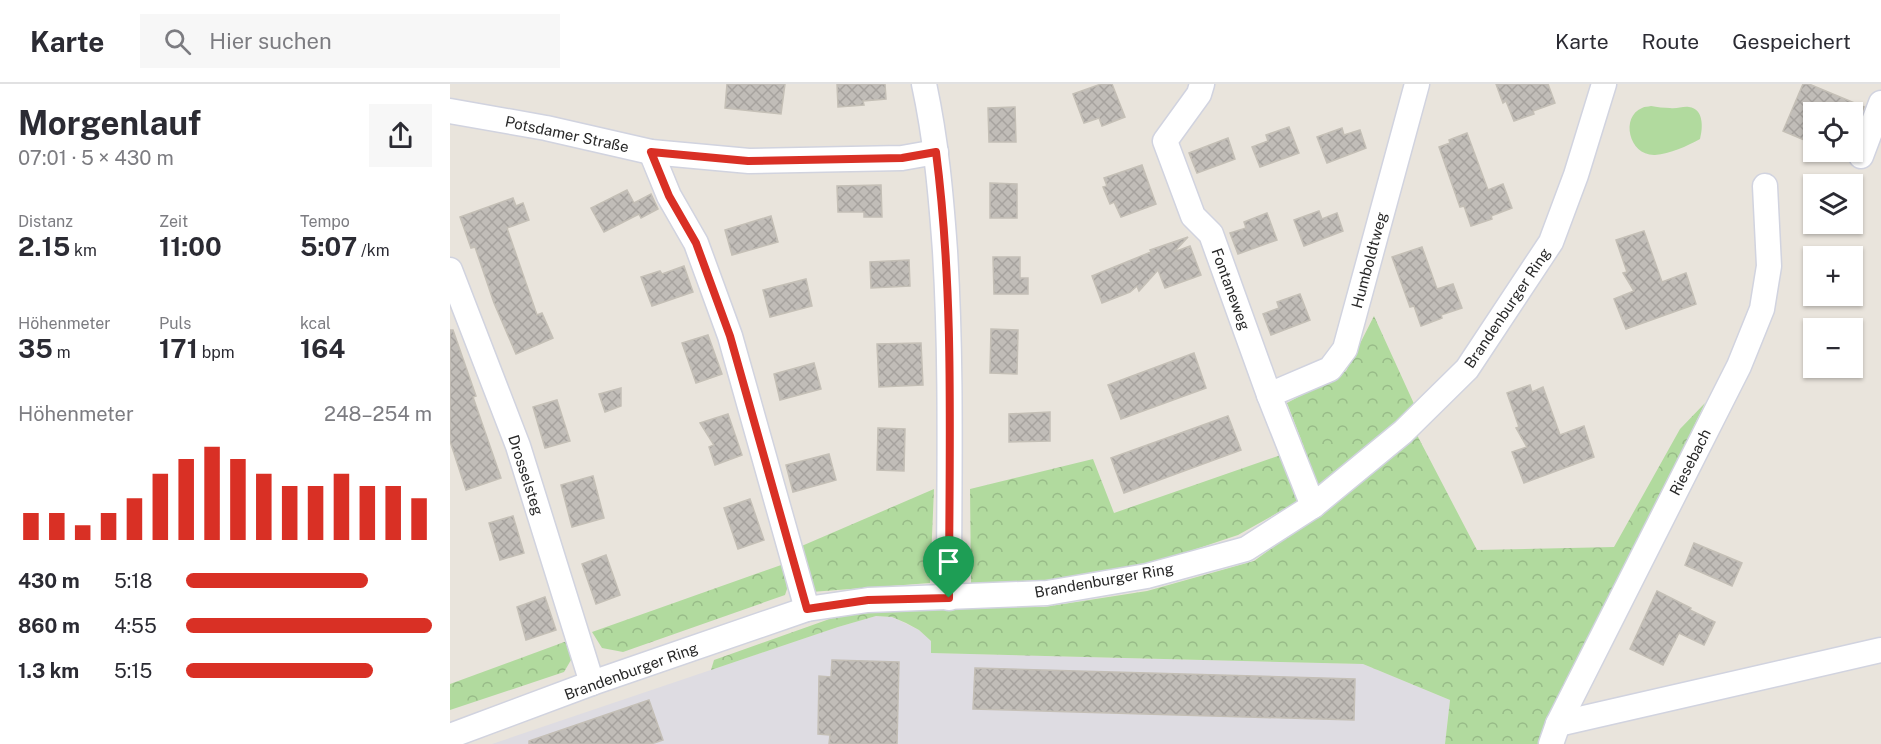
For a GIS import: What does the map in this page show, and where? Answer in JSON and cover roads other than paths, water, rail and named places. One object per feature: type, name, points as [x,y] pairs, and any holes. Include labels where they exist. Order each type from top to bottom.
[{"type":"street","points":[[924,84],[932,118],[941,191],[949,322],[949,598]]},
{"type":"street","name":"Fontaneweg","points":[[1202,84],[1199,94],[1165,141],[1193,216],[1210,234],[1269,395],[1313,506]]},
{"type":"street","name":"Humboldtweg","points":[[1269,395],[1330,369],[1345,349],[1417,84]]},
{"type":"street","name":"Brandenburger Ring","points":[[450,736],[592,683],[807,609],[868,600],[1047,593],[1147,576],[1246,549],[1313,506],[1403,432],[1467,369],[1551,242],[1576,175],[1604,84]]},
{"type":"street","points":[[1863,151],[1881,104]]},
{"type":"street","name":"Potsdamer Straße","points":[[450,111],[546,128],[651,152],[748,161],[902,158],[936,152]]},
{"type":"street","points":[[651,152],[669,196],[696,243],[730,336],[807,609]]},
{"type":"street","name":"Riesebach","points":[[1555,734],[1739,366],[1762,309],[1770,267],[1765,186]]},
{"type":"street","name":"Drosselsteg","points":[[450,270],[518,446],[592,683]]},
{"type":"street","name":"Riesebach","points":[[1555,734],[1881,650]]}]
